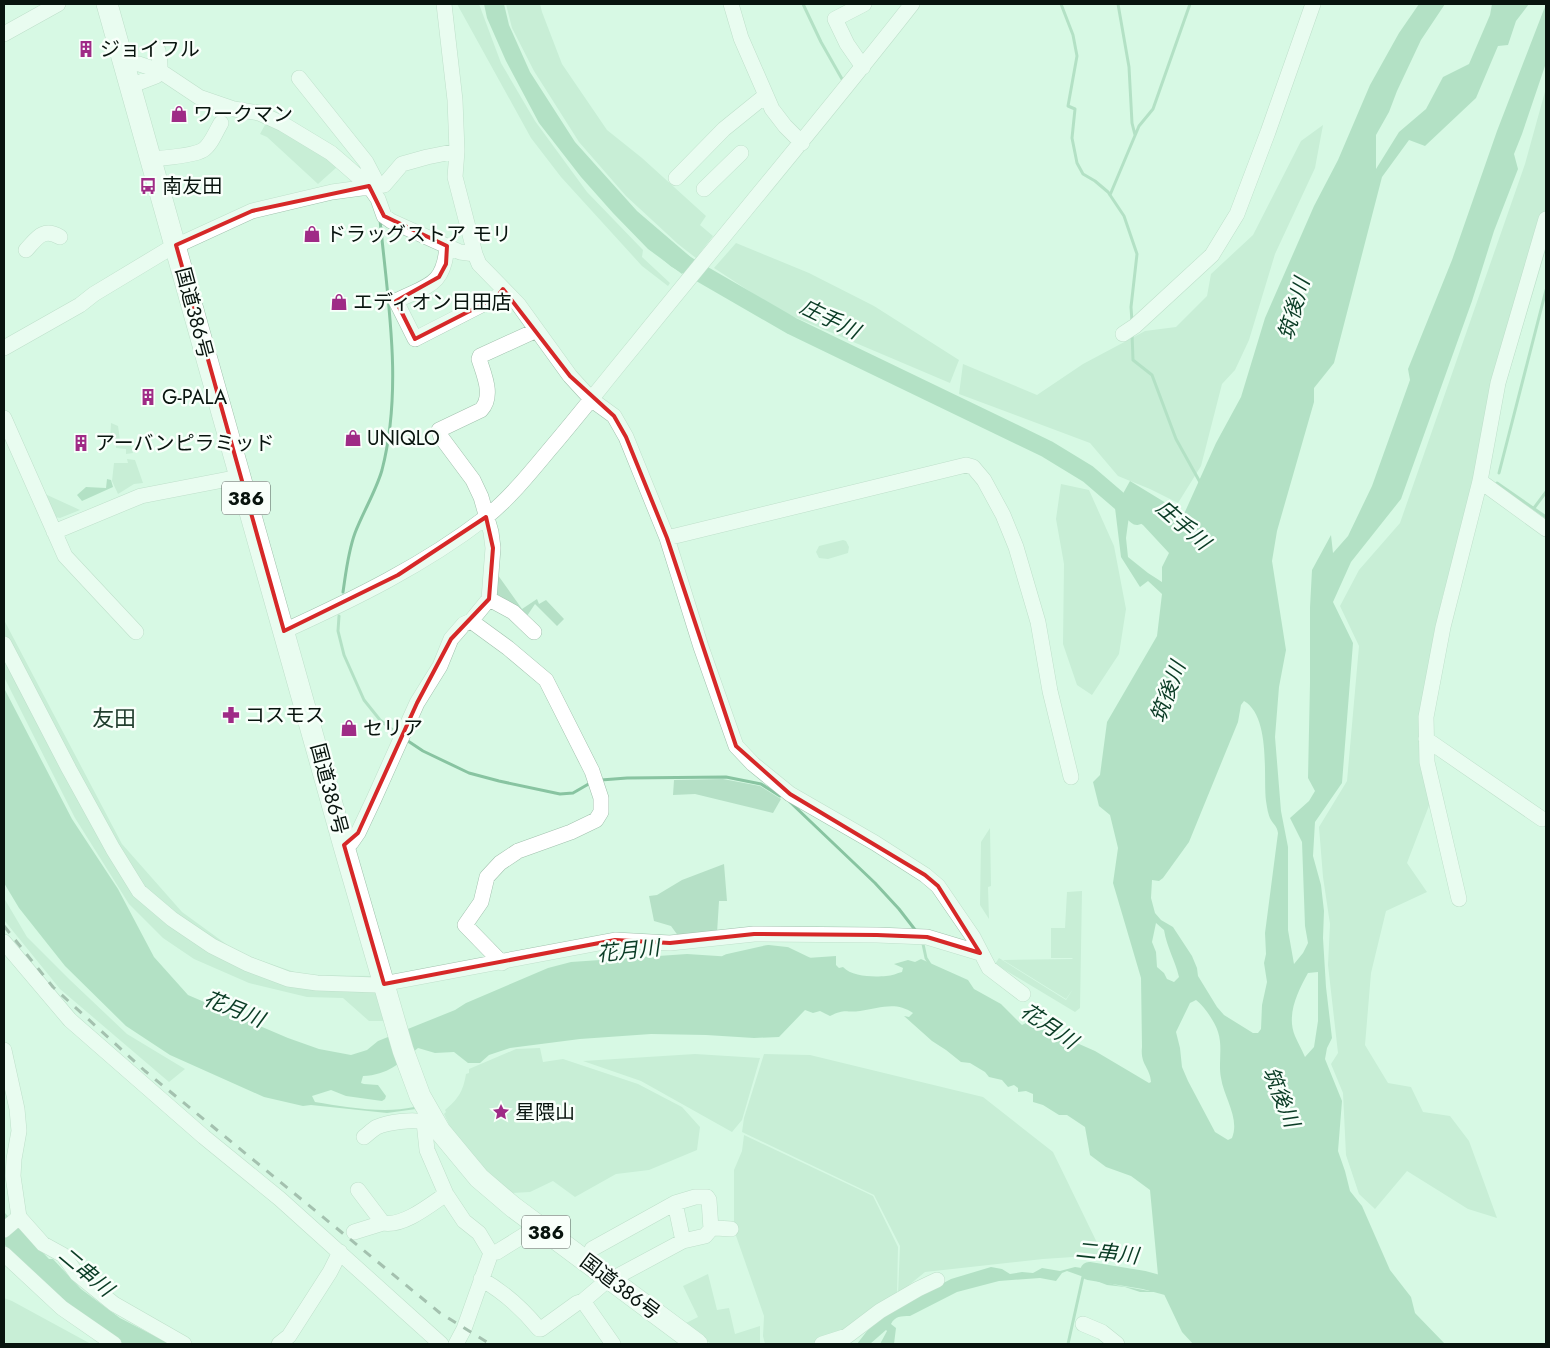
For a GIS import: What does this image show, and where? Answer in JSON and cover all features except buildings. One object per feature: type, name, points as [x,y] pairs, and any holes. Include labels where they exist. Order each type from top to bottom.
[{"type":"highway","name":"国道386号","points":[[107,4],[385,988],[406,1058],[428,1119],[440,1131],[457,1155],[479,1178],[539,1226],[697,1344]]},
{"type":"street","points":[[4,34],[58,4]]},
{"type":"street","points":[[444,4],[455,100],[457,151],[455,177],[474,254],[479,264],[518,304],[570,376],[592,400],[614,416],[626,437],[667,538],[701,647],[736,746],[753,764],[790,794],[875,843],[925,875],[938,886],[973,937],[989,968],[1023,994]]},
{"type":"street","points":[[731,4],[741,38],[772,109],[802,143]]},
{"type":"street","points":[[863,67],[835,19],[864,4]]},
{"type":"street","points":[[284,631],[406,571],[436,553],[486,517],[514,492],[592,400],[802,143],[912,4]]},
{"type":"street","points":[[1129,330],[1212,255],[1237,214],[1313,4]]},
{"type":"street","points":[[158,50],[158,74]]},
{"type":"street","points":[[124,63],[140,64],[199,97],[234,109],[258,113],[283,124],[331,153],[370,186],[378,199],[384,216],[391,221],[460,252],[474,254]]},
{"type":"street","points":[[130,86],[158,74]]},
{"type":"street","points":[[299,78],[373,172],[370,186]]},
{"type":"street","points":[[676,178],[715,138],[766,95]]},
{"type":"street","points":[[151,160],[185,155],[203,150],[210,142],[220,123]]},
{"type":"street","points":[[704,189],[737,156],[715,138]]},
{"type":"street","points":[[4,348],[80,305],[94,294],[176,245],[252,211],[332,192],[384,185],[402,164],[457,151]]},
{"type":"street","points":[[1459,898],[1427,762],[1426,717],[1443,627],[1480,480],[1498,383],[1546,219]]},
{"type":"street","points":[[26,250],[38,237],[45,233],[52,233],[60,237]]},
{"type":"street","points":[[447,246],[446,264],[442,273],[435,281],[396,301],[415,339],[496,297],[503,289]]},
{"type":"street","points":[[344,845],[350,843],[358,833],[417,702],[440,666],[452,640],[464,624],[471,621],[489,599],[493,548],[491,532],[481,497],[474,480],[449,448],[439,430],[481,410],[486,404],[488,397],[486,382],[479,359],[480,356],[537,330]]},
{"type":"street","points":[[4,418],[65,556],[136,632]]},
{"type":"street","points":[[667,538],[966,465],[973,467],[984,480],[1003,515],[1016,547],[1038,622],[1050,690],[1071,777]]},
{"type":"street","points":[[54,532],[141,496],[239,476]]},
{"type":"street","points":[[1480,480],[1546,529]]},
{"type":"street","points":[[489,599],[513,612],[534,632]]},
{"type":"street","points":[[471,621],[508,648],[546,680],[596,781],[601,798],[601,812],[596,820],[571,832],[518,851],[500,863],[487,877],[481,902],[465,924],[502,962]]},
{"type":"street","points":[[4,644],[73,777],[113,849],[139,890],[172,919],[204,941],[248,964],[288,979],[385,988],[477,965],[502,962],[615,940],[670,943],[754,934],[926,937],[980,953]]},
{"type":"street","points":[[1426,739],[1542,819]]},
{"type":"street","points":[[6,945],[70,1020],[204,1137],[280,1199],[441,1344]]},
{"type":"street","points":[[4,1050],[17,1109],[19,1131],[13,1176],[19,1217],[43,1244],[63,1255],[77,1274],[114,1304],[184,1344]]},
{"type":"street","points":[[364,1137],[377,1127],[384,1125],[415,1119],[428,1119],[427,1150],[446,1194],[464,1221],[479,1233],[491,1253]]},
{"type":"street","points":[[358,1190],[383,1223]]},
{"type":"street","points":[[354,1232],[383,1223],[389,1224],[409,1218],[446,1194]]},
{"type":"street","points":[[592,1249],[674,1203],[695,1197],[707,1197],[709,1200],[711,1229]]},
{"type":"street","points":[[674,1203],[683,1241]]},
{"type":"street","points":[[4,1230],[19,1217]]},
{"type":"street","points":[[491,1253],[497,1252],[539,1226]]},
{"type":"street","points":[[481,1279],[509,1298],[539,1329],[542,1329],[583,1301],[599,1287],[683,1241],[705,1236],[711,1229],[723,1227],[731,1229]]},
{"type":"street","points":[[279,1344],[289,1336],[330,1272],[340,1252]]},
{"type":"street","points":[[456,1344],[464,1329],[491,1253]]},
{"type":"street","points":[[4,1254],[62,1308],[114,1344]]},
{"type":"street","points":[[822,1344],[847,1336],[880,1311],[937,1280]]},
{"type":"street","points":[[583,1301],[613,1344]]},
{"type":"street","points":[[1083,1324],[1102,1332],[1116,1344]]},
{"type":"highlighted area","points":[[369,186],[384,216],[447,246],[446,264],[439,277],[396,301],[415,339],[497,297],[503,289],[570,376],[614,416],[626,437],[667,538],[736,746],[790,794],[925,875],[938,886],[980,953],[927,937],[877,935],[754,934],[670,943],[615,940],[384,984],[344,845],[358,833],[417,703],[451,639],[489,599],[493,548],[486,517],[398,575],[284,631],[176,245],[252,211]]},
{"type":"shaded area","points":[[457,4],[479,4],[501,63],[535,121],[587,192],[643,250],[642,257],[670,283],[668,286],[642,266],[561,177],[531,138]]},
{"type":"shaded area","points":[[506,4],[540,4],[562,64],[607,130],[642,158],[706,216],[700,225],[713,236],[696,258],[626,196],[579,142],[534,71],[512,28]]},
{"type":"shaded area","points":[[1546,88],[1546,249],[1442,598],[1420,741],[1430,803],[1407,863],[1427,892],[1386,911],[1371,973],[1365,1045],[1388,1083],[1411,1087],[1423,1112],[1450,1116],[1469,1141],[1497,1218],[1468,1209],[1407,1171],[1375,1209],[1359,1194],[1346,1155],[1343,1093],[1331,1064],[1338,1053],[1328,965],[1330,924],[1323,877],[1319,827],[1347,781],[1359,646],[1340,606],[1359,570],[1400,523],[1525,164]]},
{"type":"shaded area","points":[[266,123],[323,155],[337,167],[318,184],[267,137],[260,134]]},
{"type":"shaded area","points":[[1323,125],[1315,168],[1275,254],[1249,340],[1235,370],[1222,384],[1201,466],[1178,503],[1118,476],[1090,443],[959,394],[963,364],[1037,395],[1083,364],[1145,331],[1176,327],[1207,296],[1211,274],[1253,235],[1301,141]]},
{"type":"shaded area","points":[[736,243],[809,273],[874,306],[959,360],[950,383],[778,310],[714,268]]},
{"type":"shaded area","points":[[111,423],[118,426],[120,440],[130,442],[133,453],[126,454],[126,449],[116,448],[116,442],[110,441]]},
{"type":"shaded area","points":[[127,459],[135,460],[143,483],[134,484],[118,494],[112,481],[114,463],[128,463]]},
{"type":"shaded area","points":[[1061,484],[1089,490],[1114,546],[1126,609],[1119,654],[1092,695],[1077,685],[1063,644],[1064,564],[1056,519]]},
{"type":"shaded area","points":[[45,494],[80,510],[60,518],[55,517]]},
{"type":"shaded area","points":[[843,540],[846,541],[849,547],[848,553],[828,559],[819,558],[816,552],[819,546]]},
{"type":"shaded area","points":[[495,571],[522,609],[537,599],[539,604],[546,600],[564,619],[557,626],[535,604],[527,616],[492,595]]},
{"type":"shaded area","points":[[4,620],[122,844],[182,912],[237,952],[303,975],[372,976],[384,1021],[369,1021],[343,998],[307,997],[249,983],[194,959],[163,938],[129,904],[75,818],[4,677]]},
{"type":"shaded area","points":[[723,779],[760,786],[781,799],[773,813],[695,794],[673,795],[674,780]]},
{"type":"shaded area","points":[[990,828],[991,886],[988,887],[989,919],[980,905],[981,842]]},
{"type":"shaded area","points":[[724,864],[727,901],[719,901],[717,933],[679,937],[671,926],[654,921],[649,896],[657,895],[682,880]]},
{"type":"shaded area","points":[[1082,891],[1080,1008],[1075,1012],[995,964],[999,958],[1066,1000],[1073,989],[1066,999],[1003,960],[1073,959],[1051,958],[1051,928],[1065,928],[1067,892]]},
{"type":"shaded area","points":[[4,898],[27,937],[127,1034],[185,1069],[169,1082],[60,989],[4,920]]},
{"type":"shaded area","points":[[540,1048],[543,1062],[563,1059],[638,1084],[682,1107],[700,1127],[697,1150],[649,1170],[616,1174],[575,1197],[553,1181],[530,1192],[512,1193],[491,1176],[456,1139],[444,1114],[445,1110],[459,1095],[469,1069],[516,1049]]},
{"type":"shaded area","points":[[695,1054],[760,1058],[742,1120],[732,1132],[641,1081],[583,1061]]},
{"type":"shaded area","points":[[764,1054],[810,1055],[983,1097],[1053,1152],[1103,1255],[1043,1259],[925,1272],[898,1294],[900,1246],[874,1195],[742,1132],[744,1118]]},
{"type":"shaded area","points":[[744,1135],[873,1196],[898,1247],[897,1296],[841,1334],[810,1344],[765,1344],[763,1336],[764,1316],[734,1230],[734,1170],[742,1151]]},
{"type":"shaded area","points":[[708,1274],[717,1310],[729,1308],[735,1334],[760,1326],[760,1344],[711,1344],[684,1324],[698,1317],[683,1286]]},
{"type":"shaded area","points":[[4,1298],[12,1301],[91,1344],[4,1344]]},
{"type":"water","points":[[484,4],[504,4],[509,25],[530,72],[575,142],[637,211],[693,259],[682,274],[648,249],[613,213],[581,177],[539,123],[506,61],[487,18]]},
{"type":"water","name":"筑後川","points":[[1419,4],[1445,4],[1421,40],[1389,112],[1376,135],[1376,169],[1399,132],[1426,109],[1443,77],[1469,64],[1490,15],[1492,4],[1529,4],[1516,21],[1508,45],[1498,46],[1476,98],[1425,146],[1409,140],[1382,177],[1334,363],[1314,388],[1314,402],[1277,531],[1272,561],[1286,650],[1279,687],[1275,737],[1281,811],[1288,847],[1288,930],[1294,964],[1308,943],[1305,926],[1302,842],[1290,818],[1309,801],[1315,791],[1308,778],[1312,570],[1331,535],[1333,553],[1348,536],[1372,486],[1410,380],[1408,369],[1452,260],[1497,131],[1546,4],[1546,63],[1514,154],[1518,169],[1494,231],[1472,301],[1401,499],[1351,562],[1333,602],[1353,643],[1342,783],[1315,822],[1313,856],[1321,885],[1324,911],[1323,938],[1326,987],[1332,1038],[1327,1048],[1325,1059],[1342,1101],[1338,1151],[1350,1191],[1362,1206],[1390,1270],[1411,1297],[1415,1313],[1445,1344],[1193,1344],[1182,1332],[1163,1292],[1140,1292],[1125,1287],[1107,1285],[1086,1275],[1081,1276],[1067,1271],[1062,1273],[1056,1281],[1040,1278],[999,1281],[957,1292],[910,1316],[901,1316],[894,1319],[891,1324],[896,1328],[894,1344],[880,1344],[886,1330],[870,1344],[857,1344],[883,1315],[951,1279],[991,1267],[1002,1269],[1010,1274],[1033,1273],[1042,1268],[1060,1271],[1075,1267],[1109,1272],[1131,1269],[1148,1275],[1147,1277],[1126,1273],[1107,1275],[1096,1279],[1149,1291],[1151,1288],[1159,1286],[1150,1190],[1131,1176],[1106,1167],[1090,1155],[1085,1127],[1067,1115],[1059,1115],[1043,1105],[1033,1102],[1033,1094],[1026,1091],[1018,1092],[1018,1088],[1014,1085],[1008,1087],[1002,1080],[989,1077],[985,1072],[970,1063],[961,1062],[932,1041],[904,1016],[909,1017],[913,1013],[907,1009],[894,1006],[860,1011],[843,1011],[830,1016],[820,1011],[813,1013],[805,1010],[779,1037],[754,1038],[651,1034],[580,1039],[510,1048],[489,1055],[480,1063],[468,1063],[454,1052],[435,1053],[418,1048],[387,1071],[363,1076],[361,1083],[378,1085],[386,1096],[382,1101],[346,1096],[331,1090],[312,1096],[315,1102],[352,1108],[390,1110],[414,1107],[416,1109],[387,1113],[311,1105],[303,1106],[264,1097],[170,1055],[126,1026],[65,966],[19,908],[4,883],[4,688],[72,819],[118,889],[154,957],[188,995],[288,1038],[319,1049],[351,1055],[367,1050],[378,1041],[455,1010],[466,1003],[548,968],[571,962],[687,954],[778,960],[836,956],[836,965],[839,968],[843,967],[857,975],[890,976],[902,972],[903,968],[894,964],[908,960],[915,962],[921,959],[968,980],[974,989],[1001,1004],[1022,1025],[1026,1023],[1028,1017],[1061,1036],[1095,1051],[1149,1083],[1151,1082],[1142,1058],[1141,978],[1113,883],[1118,848],[1110,815],[1099,806],[1093,782],[1100,775],[1107,722],[1157,636],[1162,594],[1148,581],[1140,587],[1121,557],[1115,508],[1130,481],[1184,514],[1216,443],[1241,397],[1265,318],[1314,206],[1338,160],[1370,85],[1399,33]],"holes":[[[1129,516],[1143,525],[1169,553],[1162,567],[1162,582],[1128,557],[1126,538]],[[1244,701],[1253,709],[1262,733],[1268,813],[1278,833],[1265,933],[1266,954],[1264,963],[1267,982],[1262,1005],[1261,1029],[1258,1033],[1253,1033],[1224,1015],[1217,1007],[1198,976],[1192,956],[1173,927],[1161,920],[1155,913],[1151,898],[1152,880],[1159,881],[1163,878],[1189,842],[1238,722],[1241,705]],[[1156,923],[1164,930],[1179,977],[1174,982],[1167,979],[1164,973],[1157,967],[1156,952],[1152,942]],[[1318,972],[1318,1021],[1314,1047],[1305,1057],[1293,1028],[1294,1003],[1308,973]],[[1196,1000],[1206,1010],[1218,1032],[1221,1078],[1234,1123],[1232,1138],[1228,1140],[1215,1132],[1188,1081],[1182,1067],[1176,1032],[1190,1003]]]},
{"type":"water","points":[[107,479],[111,480],[113,487],[82,501],[77,495],[86,487],[106,488]]},
{"type":"water","points":[[4,1212],[81,1289],[120,1318],[170,1344],[123,1344],[57,1296],[16,1258],[4,1244]]},
{"type":"waterway","points":[[803,4],[821,42],[842,79]]},
{"type":"waterway","points":[[1061,4],[1073,35],[1077,56],[1068,106],[1075,109],[1072,138],[1077,163],[1083,174],[1108,192],[1124,216],[1137,254],[1131,307],[1132,322]]},
{"type":"waterway","points":[[1118,4],[1129,67],[1132,123],[1135,135]]},
{"type":"waterway","points":[[1110,195],[1139,126],[1153,109],[1190,4]]},
{"type":"waterway","points":[[343,592],[353,540],[382,470],[392,408],[392,345],[380,220]]},
{"type":"waterway","name":"庄手川","points":[[669,253],[676,259],[792,326],[1047,449],[1088,474],[1137,516]]},
{"type":"waterway","points":[[1499,473],[1546,290]]},
{"type":"waterway","points":[[1132,333],[1133,360],[1152,375],[1176,439],[1201,484]]},
{"type":"waterway","points":[[1497,483],[1546,517]]},
{"type":"waterway","points":[[1534,508],[1546,492]]},
{"type":"waterway","points":[[339,616],[338,631],[344,655],[364,700],[380,720],[398,734]]},
{"type":"waterway","points":[[405,739],[423,751],[469,773],[499,781],[560,794],[573,793],[592,782]]},
{"type":"waterway","points":[[601,780],[726,777],[761,784],[780,796]]},
{"type":"waterway","points":[[790,802],[875,883],[916,931]]},
{"type":"waterway","points":[[923,944],[926,958],[931,966]]},
{"type":"waterway","name":"花月川","points":[[728,963],[768,954],[786,956],[813,969]]},
{"type":"waterway","name":"二串川","points":[[1089,1271],[1144,1280],[1181,1290]]},
{"type":"waterway","points":[[1068,1344],[1084,1272]]},
{"type":"railway","points":[[4,926],[53,987],[145,1071],[440,1313],[490,1344]]},
{"type":"place","name":"ジョイフル","points":[[86,49]]},
{"type":"place","name":"ワークマン","points":[[179,114]]},
{"type":"place","name":"南友田","points":[[148,186]]},
{"type":"place","name":"ドラッグストア モリ","points":[[312,234]]},
{"type":"place","name":"エディオン日田店","points":[[339,302]]},
{"type":"place","name":"G-PALA","points":[[148,397]]},
{"type":"place","name":"UNIQLO","points":[[353,438]]},
{"type":"place","name":"アーバンピラミッド","points":[[81,443]]},
{"type":"place","name":"コスモス","points":[[231,715]]},
{"type":"place","name":"セリア","points":[[349,728]]},
{"type":"place","name":"星隈山","points":[[501,1112]]},
{"type":"district","name":"友田","points":[[114,718]]}]
